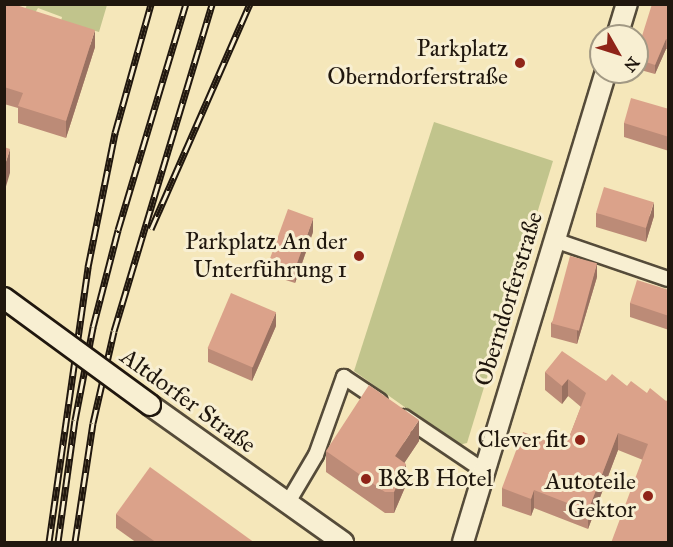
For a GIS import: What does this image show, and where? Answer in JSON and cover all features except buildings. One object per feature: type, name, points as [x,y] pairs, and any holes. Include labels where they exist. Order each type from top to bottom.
[{"type":"main road","points":[[621,24],[627,4]]},
{"type":"main road","name":"Oberndorferstraße","points":[[463,543],[602,84]]},
{"type":"main road","name":"Altdorfer Straße","points":[[4,298],[343,543]]},
{"type":"street","points":[[554,240],[669,279]]},
{"type":"street","points":[[287,504],[315,455],[344,376],[484,471]]},
{"type":"green space","points":[[27,5],[107,5],[99,32],[61,21],[62,17],[38,8],[35,13],[25,9]]},
{"type":"green space","points":[[434,122],[553,161],[467,443],[458,445],[354,371]]},
{"type":"railway","points":[[49,542],[88,267],[115,133],[151,4]]},
{"type":"railway","points":[[58,542],[75,420],[93,327],[118,230],[186,4]]},
{"type":"railway","points":[[75,542],[93,423],[114,331],[212,4]]},
{"type":"railway","points":[[151,229],[250,4]]},
{"type":"place","name":"Parkplatz Oberndorferstraße","points":[[520,63]]},
{"type":"place","name":"Parkplatz An der Unterführung 1","points":[[359,256]]},
{"type":"place","name":"Clever fit","points":[[580,440]]},
{"type":"place","name":"B&B Hotel","points":[[366,479]]},
{"type":"place","name":"Autoteile Gektor","points":[[648,496]]}]
